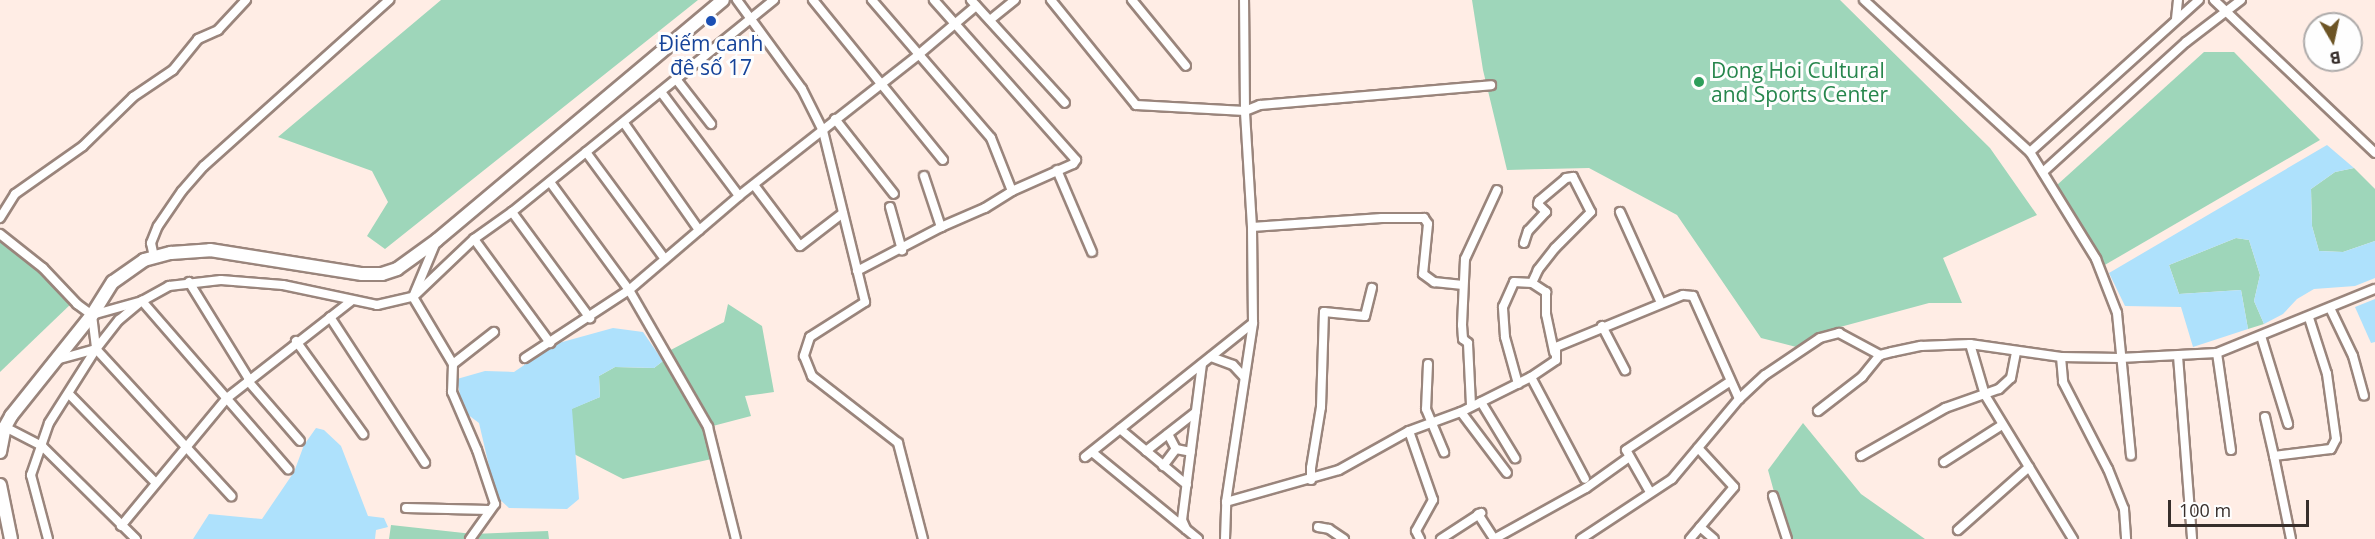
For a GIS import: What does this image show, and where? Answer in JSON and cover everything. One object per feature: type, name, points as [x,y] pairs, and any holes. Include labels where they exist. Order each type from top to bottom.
[{"type":"main road","points":[[0,452],[5,427],[11,416],[92,315],[113,282],[144,260],[171,253],[210,250],[376,275],[397,269],[436,240],[723,0]]},
{"type":"main road","points":[[0,485],[11,539]]},
{"type":"street","points":[[0,218],[15,194],[83,146],[133,97],[173,70],[198,39],[218,30],[246,0]]},
{"type":"street","points":[[154,257],[152,243],[158,226],[197,174],[389,0]]},
{"type":"street","points":[[736,0],[802,89],[823,131],[865,302],[810,337],[804,356],[812,376],[898,443],[923,539]]},
{"type":"street","points":[[48,539],[31,475],[49,423],[96,349],[119,320],[142,301],[169,286],[221,280],[283,285],[351,301],[386,304],[413,297],[474,239],[550,182],[774,0]]},
{"type":"street","points":[[813,0],[943,160]]},
{"type":"street","points":[[873,0],[991,138],[1012,191]]},
{"type":"street","points":[[857,272],[902,250],[941,227],[977,212],[1012,191],[1073,164],[1076,159],[934,0]]},
{"type":"street","points":[[990,20],[1015,0]]},
{"type":"street","points":[[1052,0],[1136,105],[1245,111],[1260,105],[1491,85]]},
{"type":"street","points":[[1132,0],[1186,66]]},
{"type":"street","points":[[1225,539],[1226,502],[1253,323],[1252,227],[1245,111],[1244,0]]},
{"type":"street","points":[[1864,0],[2030,152],[2096,259],[2117,313],[2131,455]]},
{"type":"street","points":[[2176,19],[2178,0]]},
{"type":"street","points":[[2030,152],[2199,0]]},
{"type":"street","points":[[2214,0],[2375,153]]},
{"type":"street","points":[[2043,172],[2186,42],[2241,0]]},
{"type":"street","points":[[525,358],[590,318],[629,290],[739,196],[918,55],[955,24],[974,3],[1065,103]]},
{"type":"street","points":[[675,79],[711,124]]},
{"type":"street","points":[[661,92],[739,196]]},
{"type":"street","points":[[835,119],[894,194]]},
{"type":"street","points":[[624,123],[699,230]]},
{"type":"street","points":[[586,152],[665,259]]},
{"type":"street","points":[[1057,170],[1092,252]]},
{"type":"street","points":[[924,176],[941,227]]},
{"type":"street","points":[[1524,243],[1528,231],[1546,212],[1538,204],[1539,201],[1566,178],[1573,177],[1591,212],[1555,248],[1538,270],[1532,283]]},
{"type":"street","points":[[550,182],[629,290],[708,427],[736,539]]},
{"type":"street","points":[[754,185],[800,246],[843,213]]},
{"type":"street","points":[[1471,405],[1468,343],[1463,339],[1463,285],[1466,259],[1497,190]]},
{"type":"street","points":[[890,207],[902,250]]},
{"type":"street","points":[[512,212],[590,318]]},
{"type":"street","points":[[1620,212],[1660,303]]},
{"type":"street","points":[[1252,227],[1382,218],[1425,218],[1428,224],[1423,274],[1434,282],[1463,285]]},
{"type":"street","points":[[0,234],[43,268],[77,304],[92,315],[96,349],[231,496]]},
{"type":"street","points":[[474,239],[550,343]]},
{"type":"street","points":[[413,297],[436,240]]},
{"type":"street","points":[[189,282],[248,380],[300,441]]},
{"type":"street","points":[[1518,384],[1505,337],[1503,307],[1514,282],[1532,283],[1546,292],[1546,314],[1556,360]]},
{"type":"street","points":[[1311,480],[1321,407],[1324,312],[1365,316],[1372,288]]},
{"type":"street","points":[[1818,411],[1862,377],[1880,355],[1921,346],[1970,344],[2061,357],[2120,358],[2217,353],[2375,290]]},
{"type":"street","points":[[1556,360],[1556,347],[1660,303],[1683,295],[1694,296],[1729,382],[1739,399]]},
{"type":"street","points":[[413,297],[453,364],[452,392],[477,450],[495,504],[470,539]]},
{"type":"street","points":[[92,315],[142,301]]},
{"type":"street","points":[[142,301],[288,469]]},
{"type":"street","points":[[121,526],[154,482],[227,398],[296,341],[351,301]]},
{"type":"street","points":[[2330,308],[2353,356],[2364,396]]},
{"type":"street","points":[[330,317],[425,463]]},
{"type":"street","points":[[2274,456],[2331,449],[2336,439],[2327,374],[2308,318]]},
{"type":"street","points":[[1198,539],[1088,454],[1253,323]]},
{"type":"street","points":[[1602,326],[1625,370]]},
{"type":"street","points":[[453,364],[494,332]]},
{"type":"street","points":[[1581,539],[1672,479],[1739,399],[1765,375],[1827,335],[1839,333],[1880,355]]},
{"type":"street","points":[[2261,336],[2288,424]]},
{"type":"street","points":[[296,341],[363,434]]},
{"type":"street","points":[[1970,344],[1985,395],[2073,539]]},
{"type":"street","points":[[55,360],[96,349]]},
{"type":"street","points":[[1861,456],[1945,408],[1999,389],[2011,378],[2016,352]]},
{"type":"street","points":[[2217,353],[2230,450]]},
{"type":"street","points":[[2178,356],[2192,539]]},
{"type":"street","points":[[1211,357],[1233,365],[1244,377]]},
{"type":"street","points":[[2061,357],[2063,382],[2108,469],[2124,509],[2126,539]]},
{"type":"street","points":[[1226,502],[1311,480],[1339,470],[1409,431],[1461,412],[1471,405],[1518,384],[1556,360]]},
{"type":"street","points":[[1186,529],[1182,520],[1202,364]]},
{"type":"street","points":[[1428,364],[1426,409],[1444,452]]},
{"type":"street","points":[[1531,377],[1585,479]]},
{"type":"street","points":[[1650,492],[1628,458],[1626,450],[1729,382]]},
{"type":"street","points":[[69,394],[154,482]]},
{"type":"street","points":[[1482,402],[1515,458]]},
{"type":"street","points":[[1146,451],[1196,412]]},
{"type":"street","points":[[1461,412],[1507,473]]},
{"type":"street","points":[[2265,417],[2292,539]]},
{"type":"street","points":[[1944,462],[2002,424]]},
{"type":"street","points":[[5,427],[42,446],[136,539]]},
{"type":"street","points":[[1120,429],[1187,485]]},
{"type":"street","points":[[1409,431],[1433,500],[1416,531],[1420,539]]},
{"type":"street","points":[[1168,434],[1176,449]]},
{"type":"street","points":[[1690,539],[1734,487],[1698,448]]},
{"type":"street","points":[[1176,449],[1191,452]]},
{"type":"street","points":[[1164,466],[1176,449]]},
{"type":"street","points":[[1441,539],[1479,513],[1494,539],[1586,488],[1628,458]]},
{"type":"street","points":[[1958,530],[2029,467]]},
{"type":"street","points":[[1773,496],[1787,539]]},
{"type":"street","points":[[406,508],[489,510]]},
{"type":"street","points":[[1318,527],[1329,529],[1344,539]]},
{"type":"street","points":[[1700,527],[1714,539]]},
{"type":"green space","points":[[441,0],[698,0],[385,249],[367,236],[388,202],[372,171],[278,137]]},
{"type":"green space","points":[[1472,0],[1840,0],[1990,148],[2037,215],[1943,258],[1962,303],[1929,303],[1829,330],[1804,349],[1761,338],[1677,215],[1589,168],[1507,170],[1483,70]]},
{"type":"green space","points":[[2204,52],[2234,52],[2320,140],[2103,266],[2057,185]]},
{"type":"green space","points":[[2354,168],[2375,189],[2375,241],[2343,252],[2319,251],[2312,226],[2311,189],[2335,172]]},
{"type":"green space","points":[[0,234],[43,268],[74,301],[0,372]]},
{"type":"green space","points":[[2236,238],[2249,240],[2260,275],[2254,301],[2264,324],[2248,329],[2241,290],[2179,294],[2169,265]]},
{"type":"green space","points":[[728,304],[762,326],[774,392],[745,396],[751,416],[709,427],[716,458],[623,479],[572,453],[571,409],[600,397],[599,376],[615,367],[654,368],[663,361],[665,353],[724,322]]},
{"type":"green space","points":[[1803,423],[1861,494],[1925,539],[1787,539],[1768,470]]},
{"type":"green space","points":[[391,525],[473,534],[548,531],[549,539],[389,539]]},
{"type":"water","points":[[2327,145],[2354,168],[2335,172],[2311,189],[2312,226],[2319,251],[2343,252],[2375,241],[2375,278],[2355,286],[2314,289],[2297,299],[2283,314],[2264,324],[2254,301],[2260,275],[2249,240],[2236,238],[2169,265],[2179,294],[2241,290],[2248,329],[2193,347],[2181,307],[2125,306],[2109,273]]},
{"type":"water","points":[[2375,299],[2375,342],[2371,343],[2355,307]]},
{"type":"water","points":[[613,328],[643,332],[663,361],[654,368],[615,367],[599,376],[600,397],[572,409],[579,499],[567,509],[509,508],[496,496],[479,423],[463,411],[457,379],[485,371],[514,372],[555,344]]},
{"type":"water","points":[[316,428],[324,430],[341,446],[368,516],[384,518],[388,527],[376,530],[375,539],[193,539],[209,514],[262,519],[294,472],[304,445]]},
{"type":"place","name":"Điếm canh đê số 17","points":[[711,21]]},
{"type":"place","name":"Dong Hoi Cultural and Sports Center","points":[[1699,82]]}]
